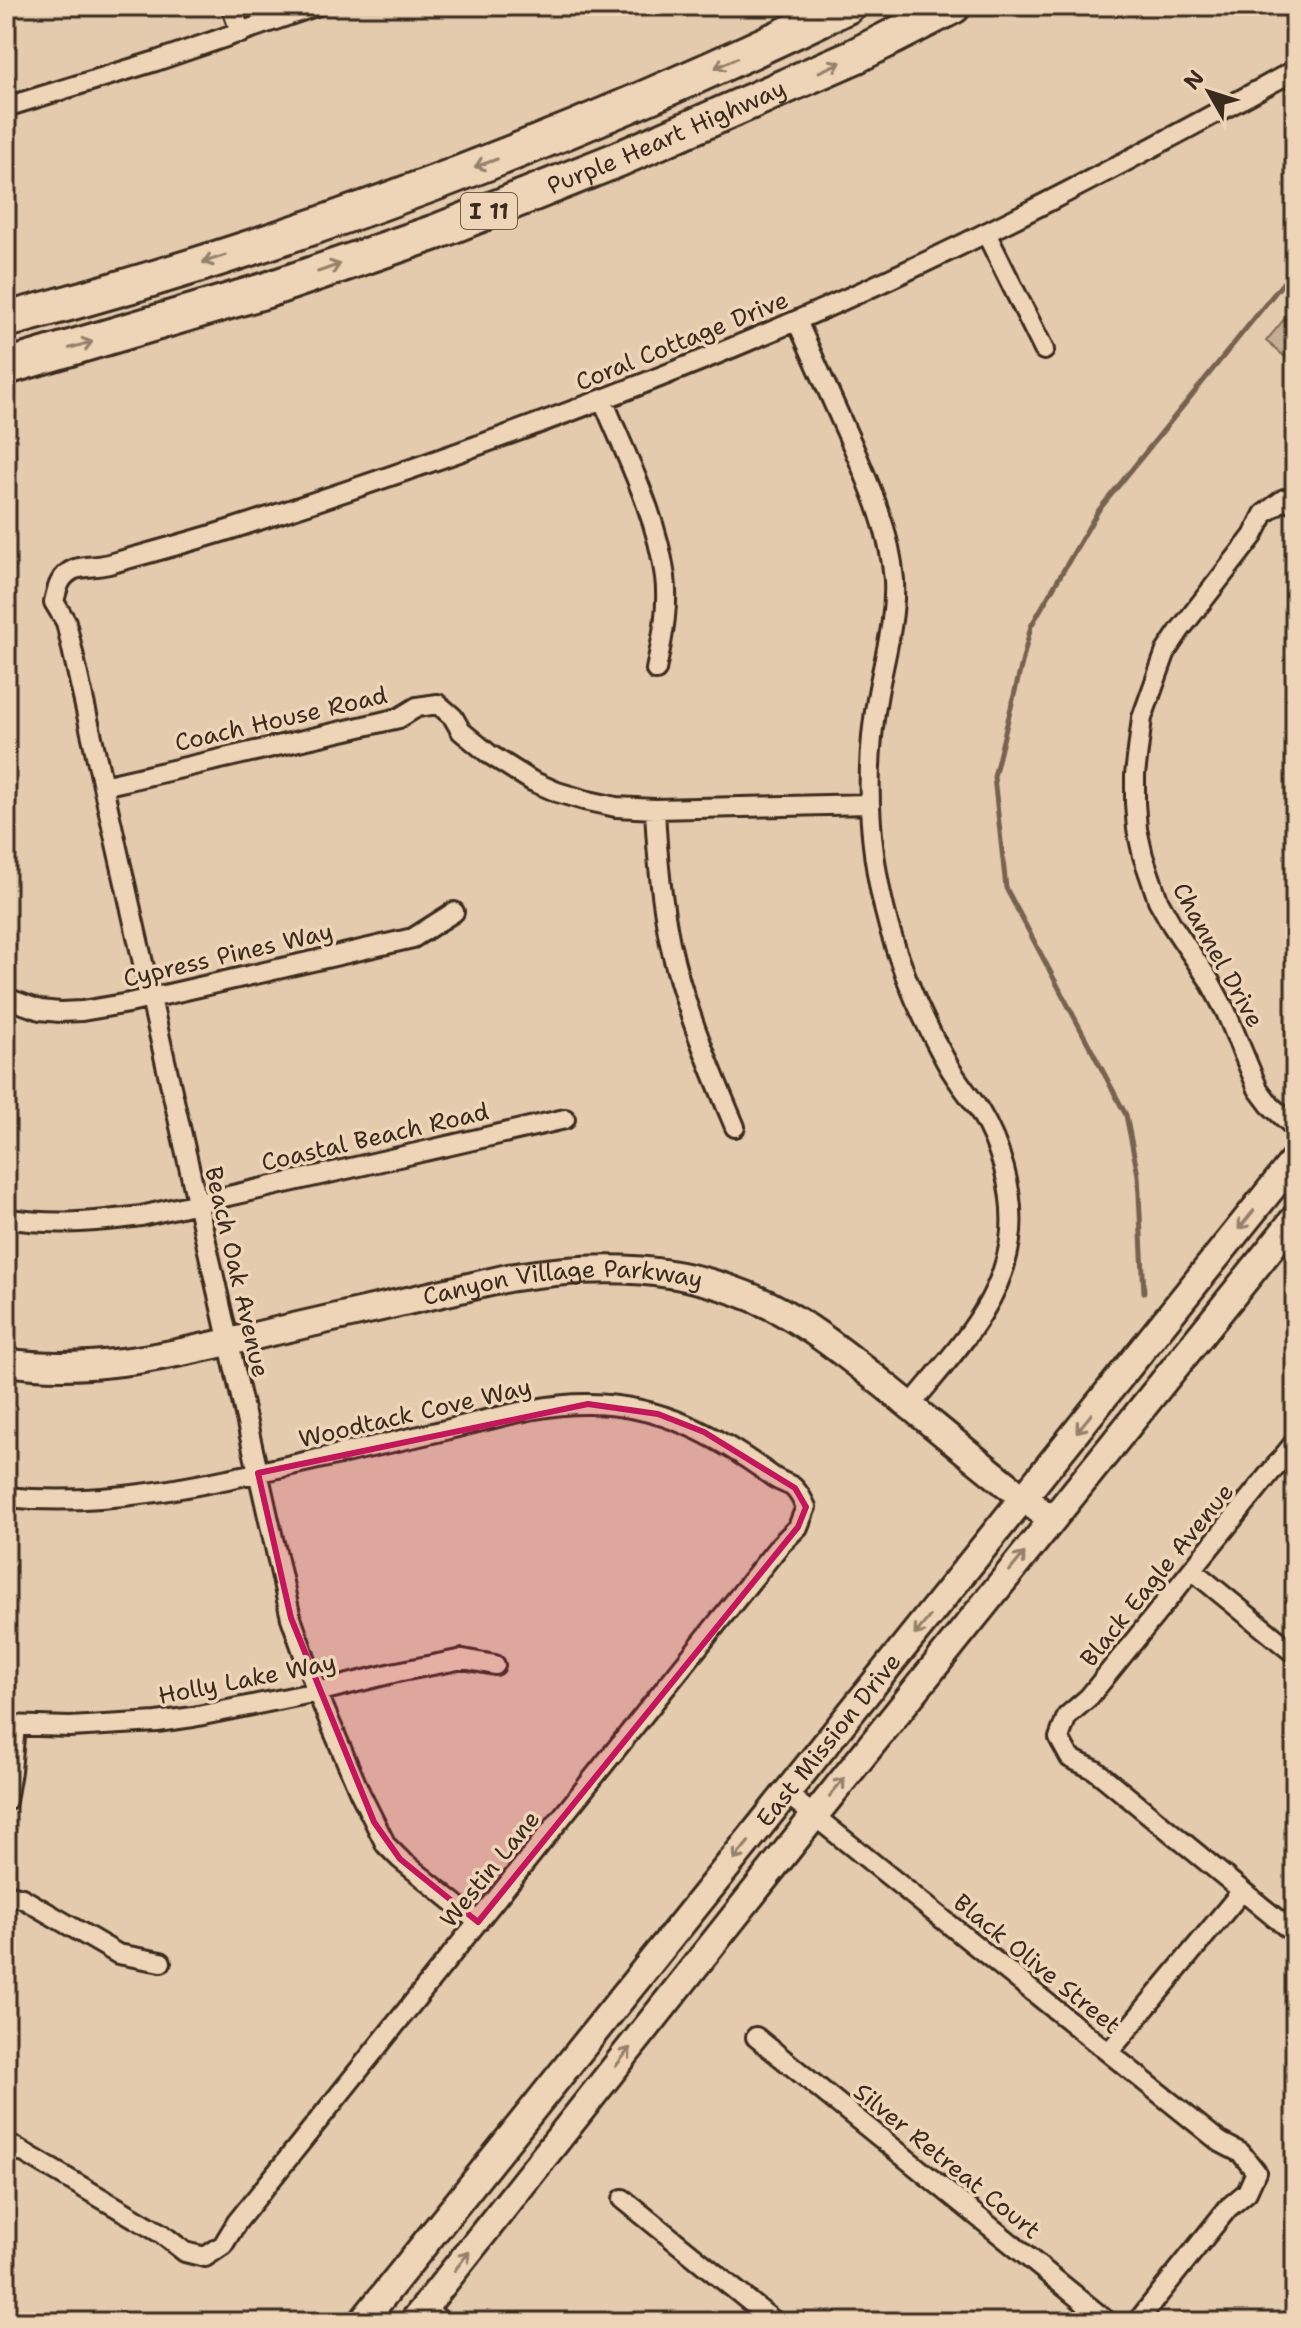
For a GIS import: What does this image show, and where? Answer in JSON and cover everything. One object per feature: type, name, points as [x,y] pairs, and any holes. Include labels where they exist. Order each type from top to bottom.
[{"type":"highway","name":"Purple Heart Highway","points":[[6,320],[92,297],[288,235],[519,150],[619,111],[847,6]]},
{"type":"highway","name":"Purple Heart Highway","points":[[6,367],[267,290],[436,232],[619,159],[827,68],[953,6]]},
{"type":"street","points":[[231,6],[241,33]]},
{"type":"street","points":[[6,107],[241,33],[316,6]]},
{"type":"street","name":"Coral Cottage Drive","points":[[59,582],[75,570],[97,567],[343,493],[603,400],[797,321],[986,233],[1174,137],[1295,70]]},
{"type":"street","points":[[986,233],[1044,350]]},
{"type":"street","points":[[797,321],[872,490],[889,549],[894,580],[891,639],[878,693],[869,804],[877,873],[889,925],[916,1001],[936,1042],[993,1137],[1008,1186],[1011,1210],[1008,1252],[987,1307],[910,1406]]},
{"type":"street","points":[[603,400],[649,516],[662,563],[666,607],[656,670]]},
{"type":"street","name":"Channel Drive","points":[[1289,501],[1264,514],[1253,536],[1166,651],[1142,718],[1135,803],[1143,856],[1158,900],[1226,1012],[1258,1089],[1295,1128]]},
{"type":"street","name":"Beach Oak Avenue","points":[[59,582],[54,602],[66,622],[291,1618],[317,1692],[386,1845],[478,1922]]},
{"type":"street","name":"Coach House Road","points":[[103,786],[399,718],[417,707],[438,704],[453,717],[461,731],[489,754],[532,781],[584,800],[616,807],[655,809],[869,804]]},
{"type":"street","points":[[655,809],[665,910],[676,965],[702,1049],[735,1127]]},
{"type":"street","name":"Cypress Pines Way","points":[[6,998],[40,1010],[60,1012],[113,1006],[413,938],[454,912]]},
{"type":"street","name":"Coastal Beach Road","points":[[6,1218],[51,1223],[141,1216],[565,1119]]},
{"type":"street","name":"East Mission Drive","points":[[362,2322],[1295,1159]]},
{"type":"street","name":"East Mission Drive","points":[[427,2317],[815,1815],[1295,1218]]},
{"type":"street","name":"Canyon Village Parkway","points":[[6,1362],[54,1367],[141,1360],[553,1270],[633,1269],[667,1273],[732,1290],[767,1304],[822,1336],[1051,1519]]},
{"type":"street","name":"Woodtack Cove Way","points":[[6,1497],[56,1500],[112,1498],[181,1489],[526,1412],[588,1404],[647,1412],[680,1421],[704,1432],[729,1445],[776,1480],[795,1488],[806,1507]]},
{"type":"street","name":"Black Eagle Avenue","points":[[1242,1891],[1095,1770],[1070,1758],[1059,1738],[1067,1716],[1089,1697],[1295,1442]]},
{"type":"street","name":"Westin Lane","points":[[6,2142],[162,2234],[185,2252],[205,2257],[223,2245],[237,2222],[798,1527],[806,1507]]},
{"type":"street","points":[[1192,1570],[1295,1654]]},
{"type":"street","name":"Holly Lake Way","points":[[10,1726],[70,1727],[157,1722],[218,1713],[463,1659],[495,1665]]},
{"type":"street","points":[[6,1801],[11,1771],[10,1726]]},
{"type":"street","name":"Black Olive Street","points":[[787,1794],[1220,2142],[1241,2153],[1256,2172],[1247,2192],[1228,2208],[1137,2322]]},
{"type":"street","points":[[1109,2052],[1242,1891],[1295,1934]]},
{"type":"street","points":[[6,1894],[22,1898],[118,1954],[161,1962]]},
{"type":"street","name":"Silver Retreat Court","points":[[756,2037],[1108,2322]]},
{"type":"street","points":[[623,2199],[775,2322]]},
{"type":"highlighted area","points":[[588,1404],[658,1414],[704,1432],[795,1488],[806,1507],[798,1527],[478,1922],[400,1859],[374,1822],[291,1618],[258,1473]]},
{"type":"shaded area","points":[[1295,306],[1295,365],[1266,341]]},
{"type":"waterway","points":[[1144,1293],[1138,1175],[1126,1115],[1006,888],[994,777],[1031,626],[1098,511],[1295,268]]}]
